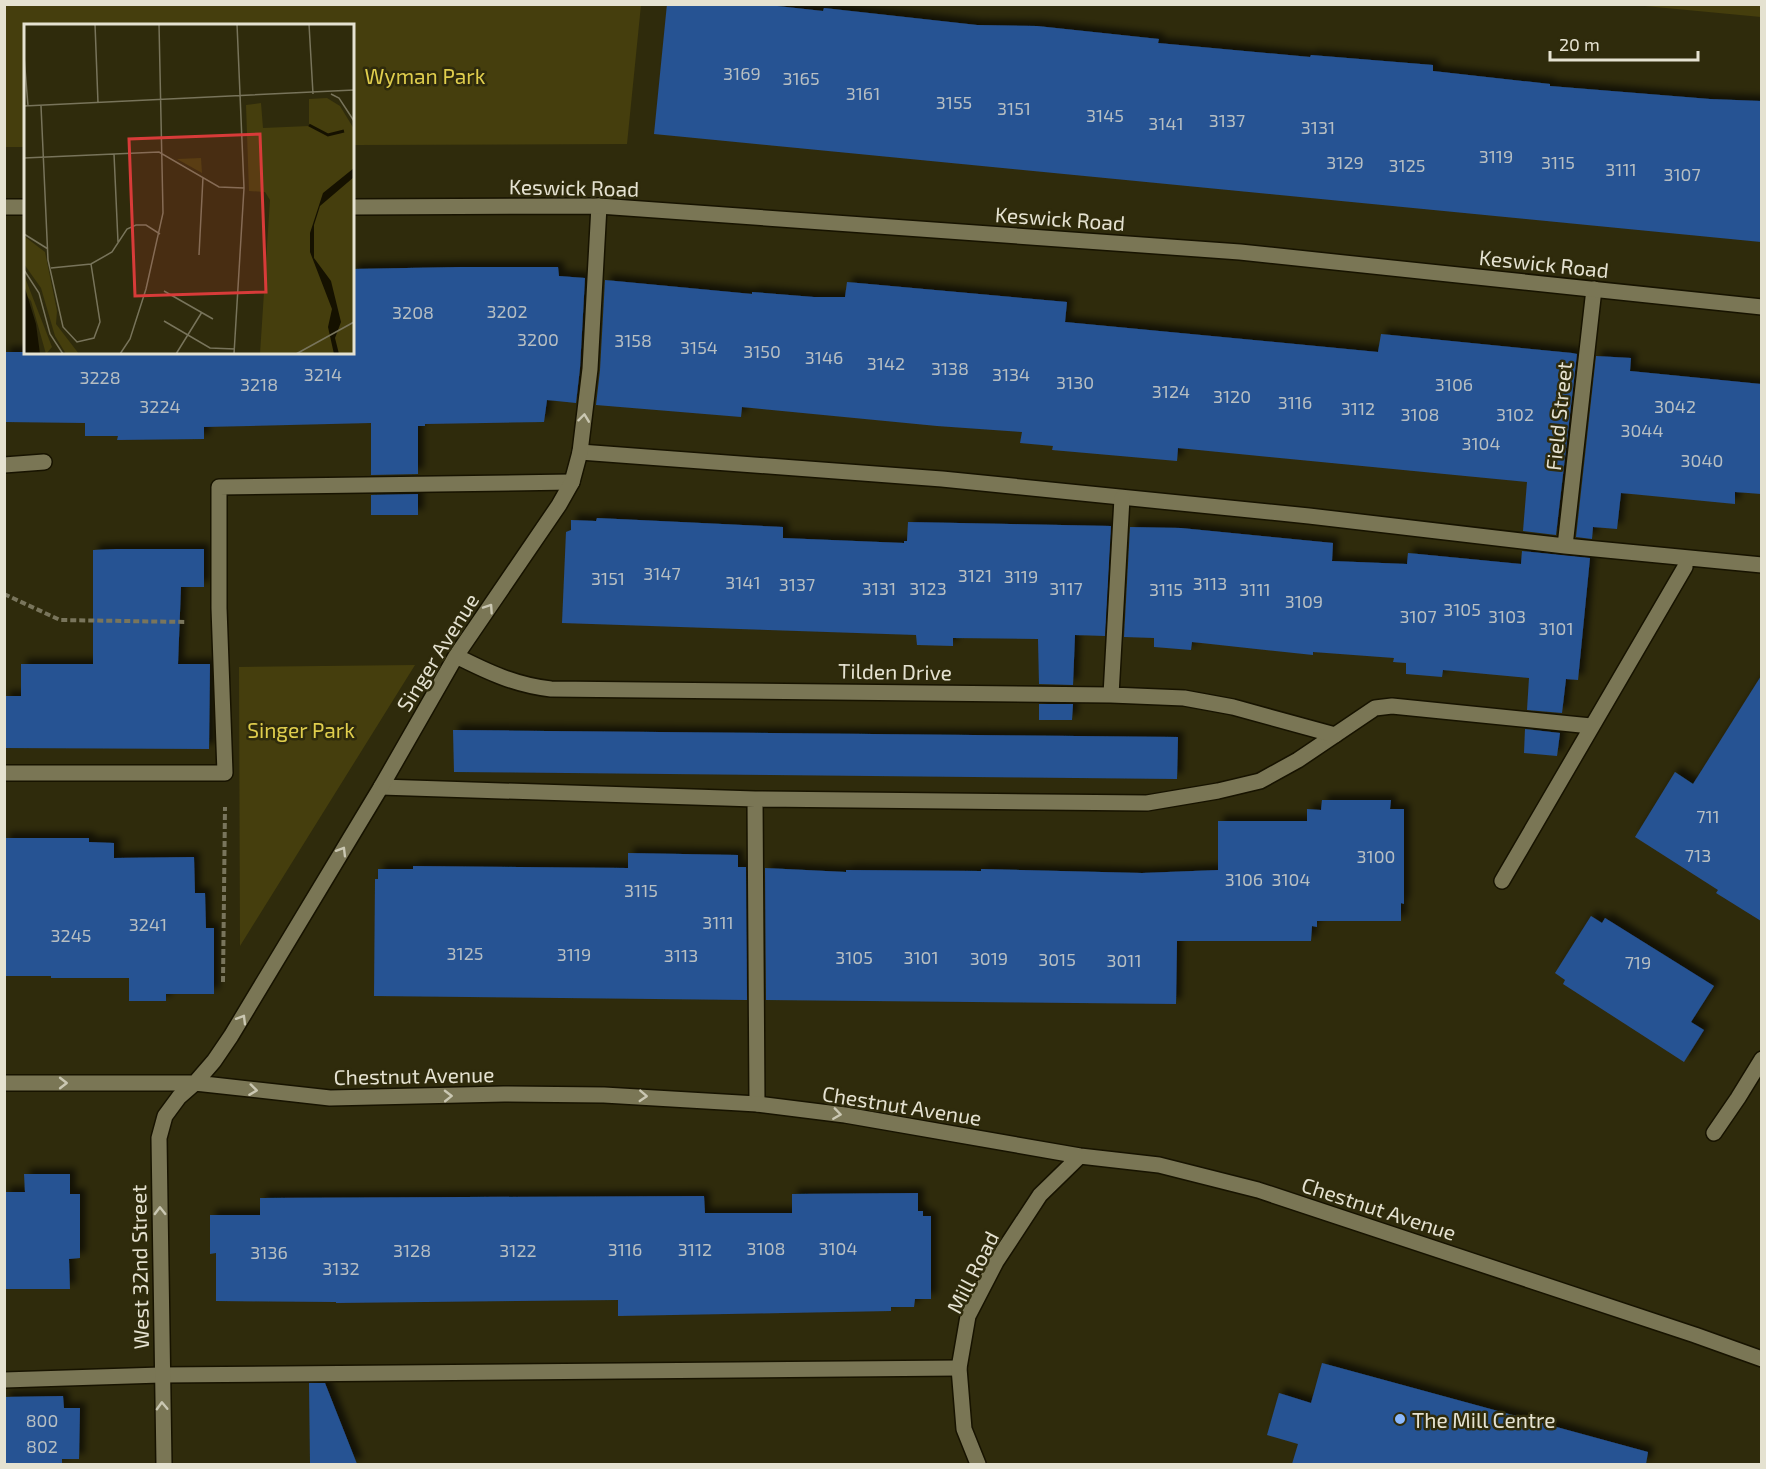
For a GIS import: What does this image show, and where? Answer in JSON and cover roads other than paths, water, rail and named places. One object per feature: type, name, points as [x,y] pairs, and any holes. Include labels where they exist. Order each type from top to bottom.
[{"type":"street","name":"Keswick Road","points":[[354,207],[599,206],[1240,252],[1761,307]]},
{"type":"street","name":"Singer Avenue","points":[[195,1083],[231,1036],[381,787],[456,656],[559,505],[572,482],[580,452],[590,369],[599,206]]},
{"type":"street","points":[[4,207],[24,207]]},
{"type":"street","name":"Field Street","points":[[1565,546],[1594,290]]},
{"type":"street","points":[[580,452],[942,479],[1761,565]]},
{"type":"street","points":[[4,465],[44,462]]},
{"type":"street","points":[[4,773],[225,773],[219,608],[219,487],[572,482]]},
{"type":"street","points":[[1111,695],[1122,498]]},
{"type":"street","points":[[1502,881],[1685,567]]},
{"type":"street","name":"Tilden Drive","points":[[456,656],[484,670],[526,686],[1184,698],[1213,703],[1335,735]]},
{"type":"street","points":[[381,787],[755,799],[1146,803],[1218,791],[1260,781],[1298,760],[1375,708],[1392,706],[1591,726]]},
{"type":"street","points":[[755,799],[757,1104]]},
{"type":"street","points":[[1714,1133],[1761,1059]]},
{"type":"street","name":"Chestnut Avenue","points":[[4,1083],[195,1083],[330,1098],[504,1094],[604,1095],[757,1104],[845,1115],[1080,1156],[1159,1165],[1258,1190],[1684,1331],[1761,1359]]},
{"type":"street","name":"West 32nd Street","points":[[164,1464],[159,1138],[165,1116],[179,1097],[195,1083]]},
{"type":"street","name":"Mill Road","points":[[978,1464],[963,1429],[959,1368],[968,1316],[996,1262],[1040,1195],[1080,1156]]},
{"type":"street","points":[[4,1380],[161,1376],[959,1368]]},
{"type":"place","name":"The Mill Centre","points":[[1400,1419]]},
{"type":"park label","name":"Wyman Park","points":[[425,75]]},
{"type":"park label","name":"Singer Park","points":[[301,729]]}]
